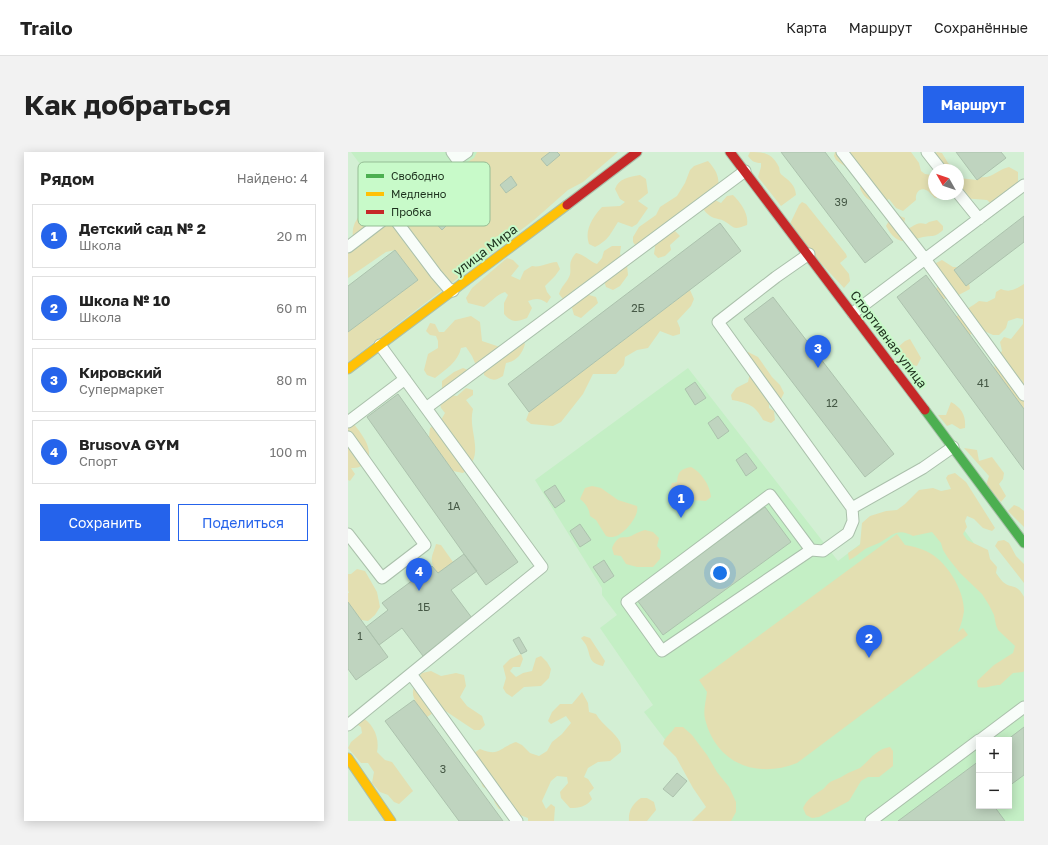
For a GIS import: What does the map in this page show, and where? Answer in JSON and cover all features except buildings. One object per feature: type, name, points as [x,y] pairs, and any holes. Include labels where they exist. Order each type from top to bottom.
[{"type":"street","name":"улица Мира","points":[[348,369],[637,152]]},
{"type":"street","name":"Спортивная улица","points":[[730,152],[853,312],[1024,542]]},
{"type":"street","points":[[348,758],[391,821]]},
{"type":"lane","points":[[452,152],[457,159],[467,152]]},
{"type":"lane","points":[[842,152],[926,259],[1024,395]]},
{"type":"lane","points":[[927,152],[936,164]]},
{"type":"lane","points":[[426,408],[745,171]]},
{"type":"lane","points":[[853,312],[1024,186]]},
{"type":"lane","points":[[964,200],[979,219]]},
{"type":"lane","points":[[348,247],[375,226]]},
{"type":"lane","points":[[400,226],[448,288],[453,290]]},
{"type":"lane","points":[[808,254],[718,322],[852,508],[853,521],[848,533],[823,551],[811,550],[662,651],[627,602],[770,495],[811,550]]},
{"type":"lane","points":[[348,725],[542,567],[380,345]]},
{"type":"lane","points":[[348,422],[405,379]]},
{"type":"lane","points":[[348,437],[425,545],[382,578],[348,534]]},
{"type":"lane","points":[[852,508],[923,468],[953,447]]},
{"type":"lane","points":[[410,674],[517,821]]},
{"type":"lane","points":[[983,737],[1024,707]]},
{"type":"lane","points":[[871,821],[976,742]]},
{"type":"shaded area","points":[[351,152],[589,152],[437,267],[406,226],[490,226],[490,162],[358,162]]},
{"type":"shaded area","points":[[477,152],[618,152],[583,182],[568,190],[534,220],[348,362],[348,332],[418,280],[395,250],[386,252],[348,278],[348,253],[354,243],[353,231],[355,223],[358,218],[358,226],[490,226],[490,162],[468,162],[474,158]]},
{"type":"shaded area","points":[[750,152],[759,152],[770,156],[779,167],[780,173],[793,185],[796,195],[781,206],[758,177],[761,163],[755,162],[748,156]]},
{"type":"shaded area","points":[[835,152],[911,152],[919,163],[921,171],[928,174],[928,191],[923,189],[920,190],[917,193],[916,200],[903,211],[896,208],[889,199],[880,202],[872,201],[865,196],[860,188],[863,179],[836,160],[834,156]]},
{"type":"shaded area","points":[[937,152],[942,153],[949,164],[935,164],[933,155]]},
{"type":"shaded area","points":[[708,161],[715,171],[718,180],[718,189],[715,200],[721,203],[727,196],[733,195],[744,209],[747,217],[747,225],[734,228],[723,220],[710,216],[700,205],[674,230],[680,236],[670,245],[671,250],[665,256],[658,258],[654,254],[655,247],[652,240],[636,246],[633,242],[633,237],[639,227],[656,215],[660,207],[677,196],[685,183],[690,170],[694,166]]},
{"type":"shaded area","points":[[1009,167],[1018,172],[1018,185],[995,207],[987,200],[964,198],[964,179],[977,180],[981,177],[988,177]]},
{"type":"shaded area","points":[[640,175],[646,179],[648,193],[638,201],[648,208],[637,224],[632,227],[618,222],[603,242],[595,247],[589,244],[588,234],[590,224],[602,207],[620,206],[625,202],[620,199],[615,189],[619,182],[632,176]]},
{"type":"shaded area","points":[[802,202],[806,204],[846,254],[847,257],[840,263],[849,274],[850,281],[844,288],[788,228],[799,205]]},
{"type":"shaded area","points":[[892,215],[905,218],[904,224],[906,229],[917,224],[926,224],[937,220],[943,226],[943,230],[934,236],[906,241],[898,240],[886,226]]},
{"type":"shaded area","points":[[612,246],[621,246],[620,254],[627,265],[628,275],[620,286],[613,290],[606,287],[604,281],[588,284],[578,287],[563,299],[559,294],[569,277],[570,263],[576,253],[597,264],[602,258],[604,251]]},
{"type":"shaded area","points":[[507,258],[513,260],[519,266],[511,276],[520,280],[524,271],[532,266],[557,262],[560,269],[545,286],[551,297],[547,303],[538,299],[528,301],[532,308],[527,318],[517,321],[509,319],[504,314],[504,303],[508,295],[505,292],[497,296],[484,307],[468,303],[466,298],[472,288]]},
{"type":"shaded area","points":[[942,260],[953,267],[957,267],[954,270],[966,285],[969,283],[970,289],[953,298],[943,299],[936,290],[938,285],[933,269],[936,263]]},
{"type":"shaded area","points":[[1024,284],[1024,409],[994,368],[997,358],[1002,351],[1000,342],[1004,337],[1011,339],[1023,324],[1023,319],[1017,318],[1008,321],[1006,328],[999,335],[993,335],[982,330],[969,335],[956,317],[979,301],[987,302],[995,298],[996,292],[1001,289],[1016,289]]},
{"type":"shaded area","points":[[690,290],[694,299],[691,306],[677,321],[680,328],[680,334],[673,336],[660,331],[648,348],[637,350],[625,357],[624,365],[616,374],[593,374],[583,394],[561,422],[553,426],[531,424],[526,420],[529,412]]},
{"type":"shaded area","points":[[582,293],[596,297],[598,303],[581,318],[574,315],[572,308],[574,298]]},
{"type":"shaded area","points":[[471,316],[480,322],[482,341],[500,347],[511,338],[521,338],[525,344],[521,354],[513,361],[506,363],[503,376],[498,379],[491,379],[484,375],[484,369],[475,363],[466,347],[461,348],[454,361],[435,378],[427,375],[424,370],[428,354],[438,348],[436,336],[430,335],[426,331],[430,323],[435,324],[439,332],[444,332],[455,320]]},
{"type":"shaded area","points":[[910,339],[921,358],[917,366],[909,364],[898,353],[897,348],[905,341]]},
{"type":"shaded area","points":[[748,352],[758,357],[772,377],[780,385],[784,393],[781,399],[769,403],[769,408],[774,411],[775,420],[771,423],[763,420],[754,408],[742,402],[732,400],[731,395],[736,388],[748,382],[750,373],[742,355]]},
{"type":"shaded area","points":[[463,368],[468,370],[469,376],[451,395],[457,396],[466,388],[473,390],[473,395],[466,400],[473,409],[472,426],[475,450],[474,458],[470,466],[463,473],[453,471],[429,437],[430,428],[441,420],[445,413],[441,408],[439,399],[442,393],[442,381],[454,372]]},
{"type":"shaded area","points":[[688,368],[838,561],[933,488],[1024,611],[1024,821],[727,821],[644,712],[653,705],[600,628],[617,615],[602,595],[602,588],[535,480]]},
{"type":"shaded area","points":[[951,402],[961,410],[965,420],[965,428],[960,429],[952,424],[947,426],[938,415],[946,415]]},
{"type":"shaded area","points":[[348,416],[360,432],[369,451],[368,457],[364,464],[356,468],[351,468],[355,474],[350,481],[348,480]]},
{"type":"shaded area","points":[[964,448],[977,450],[979,461],[992,457],[1004,473],[1003,479],[999,484],[1006,496],[1001,502],[986,485],[989,476]]},
{"type":"shaded area","points":[[691,467],[701,476],[709,488],[711,497],[706,501],[682,498],[670,488],[672,483],[677,482],[678,475],[681,471]]},
{"type":"shaded area","points":[[955,473],[966,482],[995,528],[992,531],[983,528],[974,519],[967,516],[965,521],[967,527],[963,534],[967,540],[988,550],[990,559],[997,567],[996,573],[999,578],[1006,584],[1019,590],[1024,597],[1024,671],[1013,673],[1000,685],[984,688],[978,687],[977,681],[994,665],[1013,653],[1015,646],[998,630],[994,615],[982,594],[960,573],[948,558],[941,543],[932,532],[913,536],[907,533],[899,532],[867,548],[849,560],[848,553],[860,545],[862,523],[870,516],[886,511],[897,510],[919,490],[933,488],[941,491],[951,489],[946,478],[948,475]]},
{"type":"shaded area","points":[[592,486],[601,488],[618,500],[637,506],[636,515],[630,525],[617,536],[606,536],[596,520],[590,516],[587,506],[580,499],[585,488]]},
{"type":"shaded area","points":[[1014,505],[1024,511],[1024,527],[1008,511]]},
{"type":"shaded area","points":[[645,530],[653,532],[659,538],[657,546],[661,551],[660,559],[653,567],[637,567],[626,564],[621,556],[614,555],[612,548],[617,540],[622,537],[630,537],[640,531]]},
{"type":"shaded area","points":[[897,534],[905,545],[926,551],[933,555],[947,568],[957,585],[963,602],[964,614],[958,632],[963,628],[968,635],[797,763],[782,768],[753,768],[740,764],[728,757],[718,747],[710,734],[704,716],[707,692],[699,680]]},
{"type":"shaded area","points":[[1004,540],[1009,543],[1016,556],[1024,564],[1024,583],[995,546],[998,541]]},
{"type":"shaded area","points":[[436,544],[441,545],[453,562],[438,573],[432,562],[432,556]]},
{"type":"shaded area","points":[[357,569],[365,571],[377,592],[380,607],[375,615],[368,621],[361,620],[348,602],[348,574],[351,574]]},
{"type":"shaded area","points":[[584,636],[590,638],[605,661],[603,666],[598,665],[591,660],[587,646],[581,638]]},
{"type":"shaded area","points":[[521,654],[523,659],[520,667],[513,667],[510,671],[516,677],[523,673],[532,671],[536,658],[541,656],[551,669],[549,678],[541,686],[524,687],[512,697],[506,693],[503,688],[506,678],[503,666],[510,659]]},
{"type":"shaded area","points":[[431,671],[441,676],[456,673],[464,675],[466,686],[460,697],[467,706],[482,716],[485,725],[480,730],[474,730],[441,708],[427,717],[415,700],[413,691],[417,680],[422,673]]},
{"type":"shaded area","points":[[582,692],[588,703],[589,712],[596,714],[618,739],[621,746],[621,752],[610,761],[598,762],[588,768],[584,777],[588,779],[594,788],[589,793],[592,799],[587,804],[576,808],[570,808],[561,798],[560,792],[568,783],[567,777],[557,776],[551,781],[542,801],[546,809],[551,804],[555,807],[554,821],[528,821],[528,818],[499,809],[490,790],[483,787],[472,767],[471,758],[474,753],[480,749],[492,752],[499,751],[516,742],[522,745],[530,753],[539,756],[547,751],[552,742],[562,734],[571,723],[566,716],[551,724],[548,721],[552,712],[560,704],[572,704]]},
{"type":"shaded area","points":[[360,716],[369,722],[374,731],[378,746],[377,752],[385,760],[392,762],[413,791],[399,804],[394,802],[388,795],[380,792],[372,783],[374,772],[368,763],[361,763],[348,748],[351,742],[362,733],[361,727],[355,723]]},
{"type":"shaded area","points":[[675,727],[683,727],[692,735],[729,787],[736,802],[736,812],[731,821],[692,821],[706,807],[693,788],[676,757],[663,744],[665,739]]},
{"type":"shaded area","points":[[890,747],[893,751],[893,766],[879,777],[868,777],[861,781],[849,801],[819,817],[812,818],[806,815],[803,808],[806,802],[829,783],[860,768],[877,752]]},
{"type":"shaded area","points":[[641,798],[647,798],[654,802],[656,810],[647,821],[629,821],[629,814],[632,808]]},
{"type":"traffic: fast","points":[[925,410],[1024,543]]},
{"type":"traffic: slow","points":[[348,369],[567,205]]},
{"type":"traffic: slow","points":[[348,758],[391,821]]},
{"type":"traffic: jam","points":[[567,205],[637,152]]},
{"type":"traffic: jam","points":[[730,152],[925,410]]},
{"type":"place","name":"Кировский","points":[[818,368]]},
{"type":"place","name":"Детский сад № 2","points":[[681,518]]},
{"type":"place","name":"BrusovA GYM","points":[[419,591]]},
{"type":"place","name":"Школа № 10","points":[[869,658]]}]
